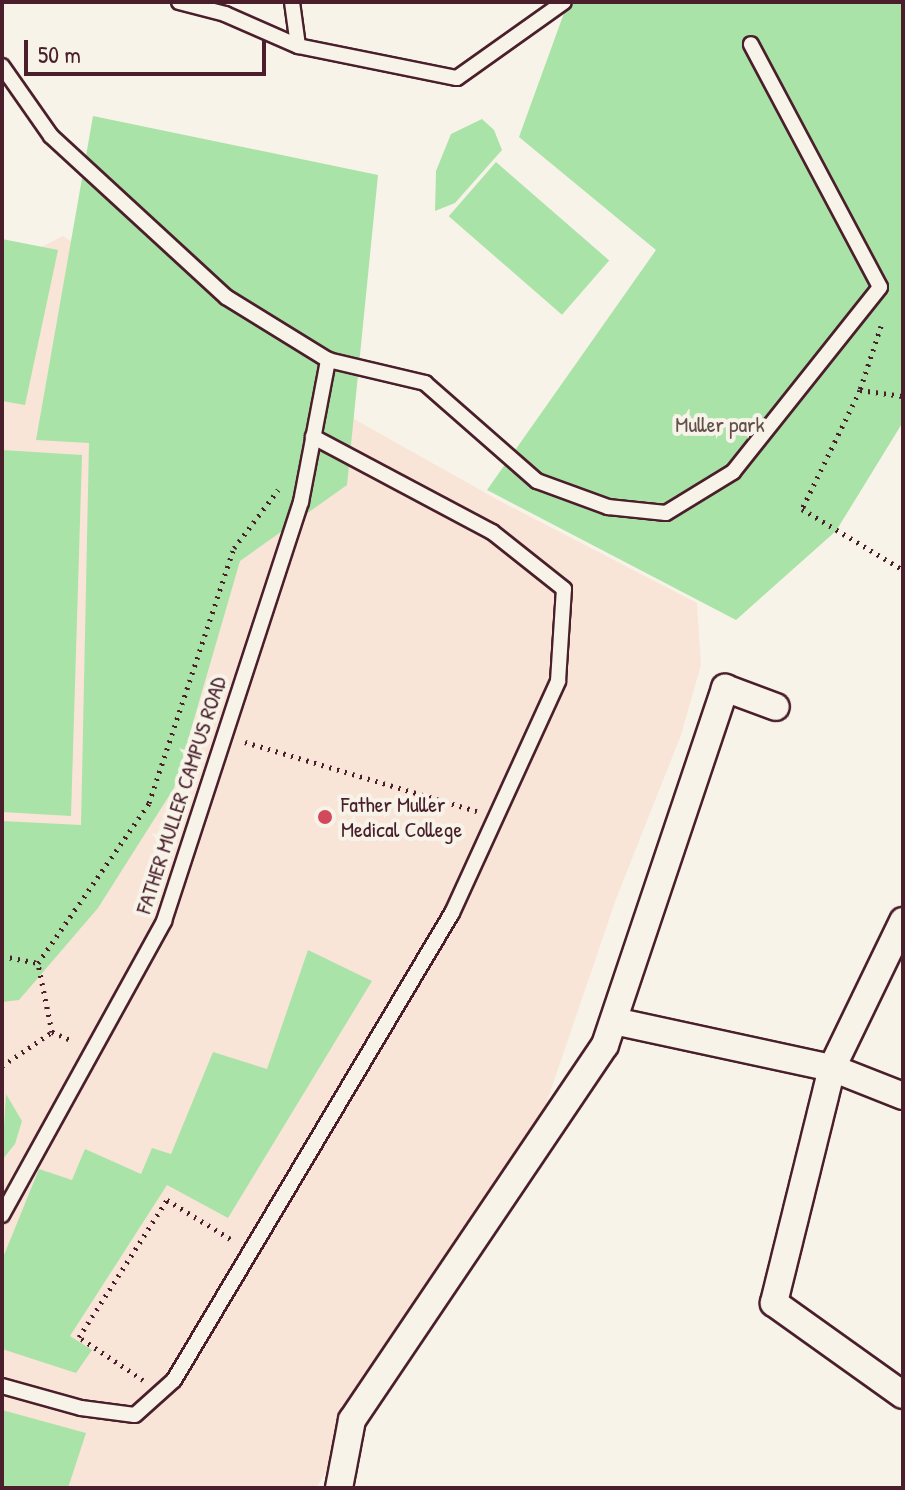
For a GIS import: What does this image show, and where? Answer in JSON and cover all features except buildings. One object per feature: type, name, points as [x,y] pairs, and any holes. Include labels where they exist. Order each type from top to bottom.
[{"type":"street","points":[[339,1488],[352,1420],[605,1045],[725,688],[776,707]]},
{"type":"street","points":[[903,921],[832,1068],[774,1303],[903,1395]]},
{"type":"street","points":[[614,1021],[832,1068],[903,1096]]},
{"type":"lane","points":[[179,2],[225,14],[298,46],[457,78],[564,2]]},
{"type":"lane","points":[[292,2],[298,46]]},
{"type":"lane","points":[[2,66],[51,136],[226,297],[328,360],[425,383],[537,481],[608,507],[666,513],[733,472],[880,287],[751,44]]},
{"type":"lane","name":"FATHER MULLER CAMPUS ROAD","points":[[2,1215],[164,921],[301,502],[328,360]]},
{"type":"lane","points":[[2,1386],[81,1408],[135,1415],[174,1380],[452,913],[558,681],[564,589],[492,532],[313,437]]},
{"type":"path","points":[[884,319],[860,390],[802,509],[903,570]]},
{"type":"path","points":[[860,390],[903,396]]},
{"type":"path","points":[[52,1032],[38,963],[149,803],[234,548],[282,485]]},
{"type":"path","points":[[225,735],[484,813],[477,827]]},
{"type":"path","points":[[2,956],[38,963]]},
{"type":"path","points":[[52,1032],[93,1049]]},
{"type":"path","points":[[2,1066],[52,1032]]},
{"type":"path","points":[[143,1392],[151,1385],[79,1337],[167,1200],[241,1246]]},
{"type":"shaded area","name":"Father Muller Medical College","points":[[63,236],[320,400],[500,501],[697,603],[701,665],[681,735],[616,899],[543,1113],[316,1488],[2,1488],[2,267]]},
{"type":"green space","name":"Muller park","points":[[568,2],[903,2],[903,422],[836,531],[736,620],[487,490],[656,250],[519,137]]},
{"type":"green space","points":[[93,116],[378,175],[347,485],[240,561],[174,788],[98,908],[19,1000],[2,1002],[2,821],[81,825],[89,443],[36,440]]},
{"type":"green space","points":[[482,119],[494,130],[502,150],[455,203],[435,211],[436,171],[451,134]]},
{"type":"green space","points":[[496,162],[609,260],[562,315],[449,216]]},
{"type":"green space","points":[[2,239],[58,250],[25,405],[2,401]]},
{"type":"green space","points":[[2,450],[82,455],[71,816],[2,812]]},
{"type":"green space","points":[[308,950],[372,981],[228,1218],[167,1185],[70,1336],[92,1350],[76,1373],[2,1349],[2,1260],[39,1169],[72,1180],[85,1149],[141,1174],[152,1148],[171,1154],[213,1052],[267,1069]]},
{"type":"green space","points":[[6,1094],[22,1121],[15,1144],[2,1160]]},
{"type":"green space","points":[[2,1410],[86,1433],[68,1488],[2,1488]]},
{"type":"place","name":"Father Muller Medical College","points":[[325,817]]}]
